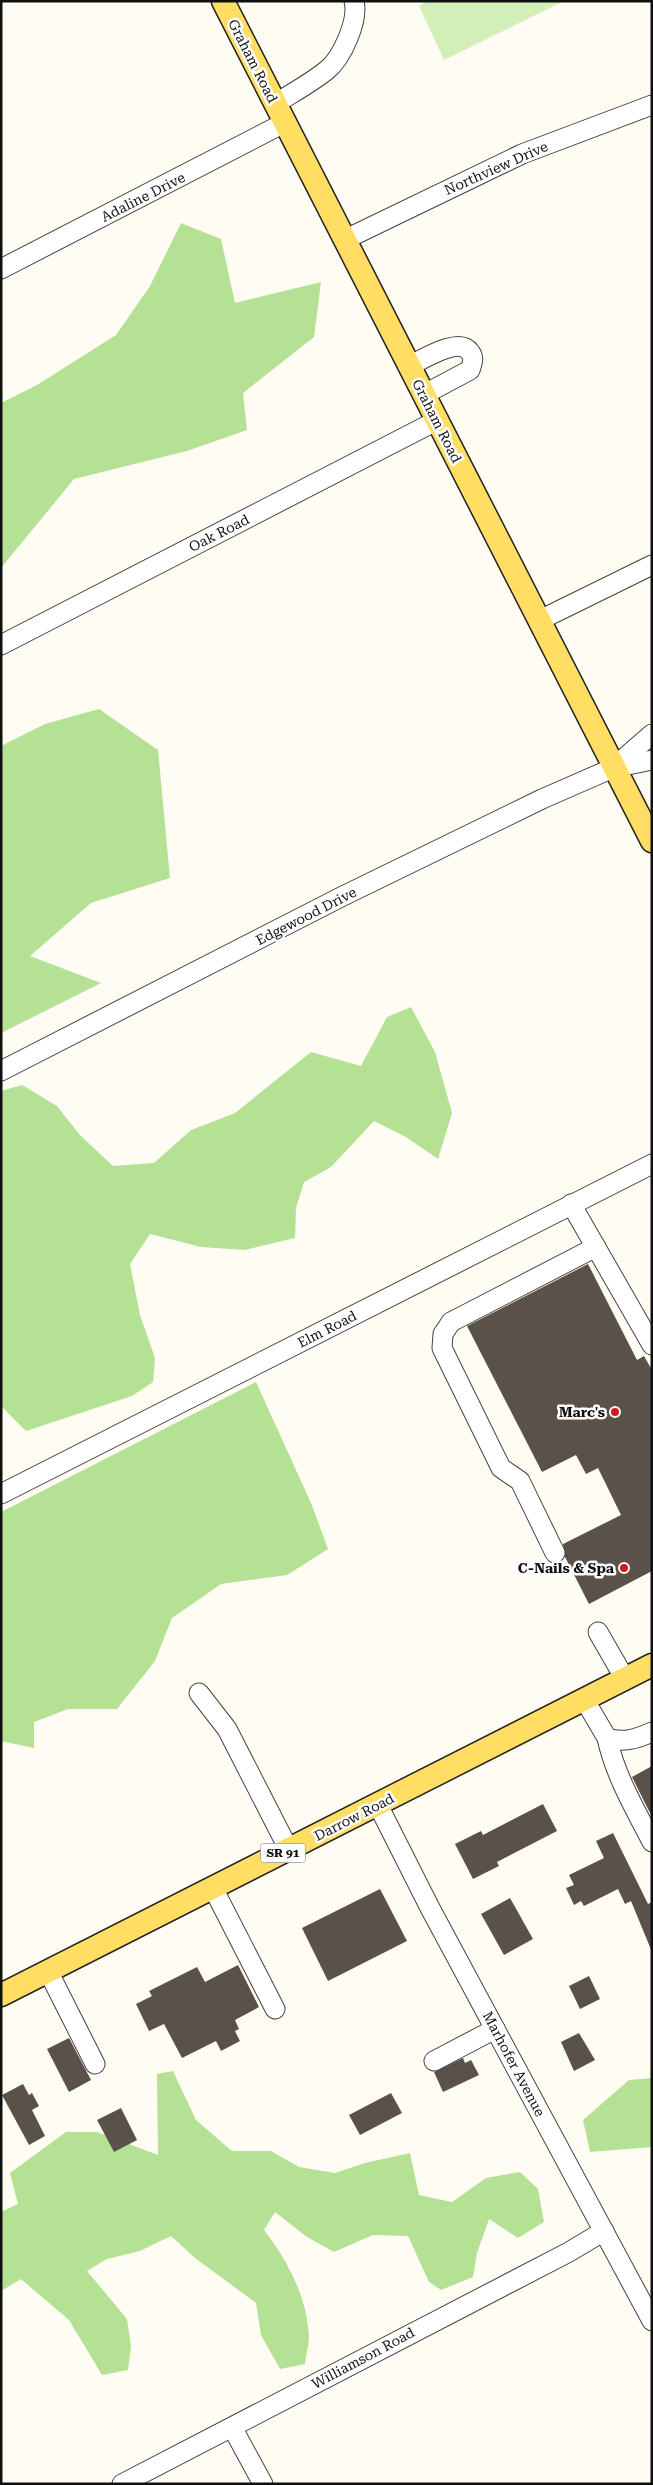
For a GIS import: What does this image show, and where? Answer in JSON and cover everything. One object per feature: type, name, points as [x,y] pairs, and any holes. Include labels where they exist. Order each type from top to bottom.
[{"type":"main road","name":"Graham Road","points":[[223,1],[436,421],[540,620],[613,768],[652,841]]},
{"type":"main road","name":"Darrow Road","points":[[1,1995],[652,1665]]},
{"type":"street","name":"Adaline Drive","points":[[1,269],[280,114],[328,69],[350,36],[356,10],[354,1]]},
{"type":"street","name":"Northview Drive","points":[[344,240],[522,154],[652,105]]},
{"type":"street","points":[[409,366],[456,345],[464,346],[471,352],[473,361],[470,370],[423,395]]},
{"type":"street","name":"Oak Road","points":[[1,644],[436,421]]},
{"type":"street","points":[[540,620],[652,565]]},
{"type":"street","points":[[613,768],[652,734]]},
{"type":"street","points":[[613,768],[652,760]]},
{"type":"street","name":"Edgewood Drive","points":[[1,1071],[343,896],[613,768]]},
{"type":"street","name":"Elm Road","points":[[1,1494],[652,1164]]},
{"type":"street","points":[[571,1204],[652,1344]]},
{"type":"street","points":[[555,1553],[520,1481],[501,1468],[442,1348],[443,1334],[451,1322],[596,1247]]},
{"type":"street","points":[[598,1632],[624,1679]]},
{"type":"street","points":[[200,1693],[228,1729],[288,1850]]},
{"type":"street","points":[[584,1699],[599,1728],[607,1738],[617,1772],[652,1842]]},
{"type":"street","points":[[607,1738],[619,1741],[636,1739],[652,1732]]},
{"type":"street","name":"Marhofer Avenue","points":[[378,1805],[430,1908],[652,2321]]},
{"type":"street","points":[[213,1888],[275,2010]]},
{"type":"street","points":[[48,1971],[95,2064]]},
{"type":"street","points":[[434,2061],[495,2029]]},
{"type":"street","name":"Williamson Road","points":[[122,2484],[604,2232]]},
{"type":"street","points":[[232,2427],[262,2484]]},
{"type":"green space","points":[[428,1],[564,1],[444,60],[419,6]]},
{"type":"green space","points":[[181,223],[221,239],[235,303],[321,282],[314,337],[243,393],[247,430],[187,451],[74,479],[1,568],[1,403],[37,385],[116,335],[150,286]]},
{"type":"green space","points":[[99,709],[158,750],[170,878],[91,903],[30,956],[101,983],[1,1033],[1,746],[45,724]]},
{"type":"green space","points":[[411,1007],[435,1052],[452,1113],[438,1159],[406,1137],[374,1121],[331,1167],[304,1182],[296,1208],[295,1238],[245,1250],[201,1247],[150,1234],[130,1264],[140,1315],[155,1358],[153,1382],[132,1396],[26,1431],[1,1406],[1,1091],[22,1085],[57,1106],[79,1134],[113,1166],[154,1163],[191,1130],[235,1113],[311,1052],[361,1066],[387,1017]]},
{"type":"green space","points":[[256,1382],[311,1503],[328,1549],[287,1575],[221,1584],[172,1618],[155,1661],[117,1709],[68,1709],[34,1722],[34,1748],[1,1741],[1,1512]]},
{"type":"green space","points":[[173,2071],[196,2120],[232,2151],[271,2151],[299,2167],[335,2173],[365,2163],[410,2153],[419,2195],[452,2202],[486,2178],[520,2172],[538,2189],[544,2222],[518,2238],[489,2219],[477,2253],[473,2277],[441,2290],[429,2282],[408,2236],[373,2235],[334,2252],[307,2237],[275,2212],[264,2230],[281,2254],[295,2280],[304,2308],[309,2337],[305,2364],[280,2369],[261,2335],[256,2303],[195,2258],[171,2236],[140,2251],[107,2259],[87,2271],[127,2319],[131,2346],[128,2370],[102,2375],[69,2320],[21,2279],[1,2291],[1,2212],[18,2204],[10,2173],[66,2132],[97,2132],[158,2155],[157,2074]]},
{"type":"green space","points":[[652,2078],[652,2147],[590,2152],[583,2120],[629,2080]]},
{"type":"building","points":[[588,1264],[637,1360],[644,1356],[652,1370],[652,1571],[589,1604],[565,1557],[563,1544],[621,1515],[598,1468],[586,1474],[576,1455],[542,1472],[467,1326]]},
{"type":"building","points":[[652,1766],[652,1817],[632,1777]]},
{"type":"building","points":[[543,1804],[557,1831],[497,1862],[499,1866],[473,1879],[455,1844],[481,1831],[483,1835]]},
{"type":"building","points":[[613,1833],[648,1904],[652,1902],[652,1952],[631,1901],[625,1904],[618,1889],[584,1906],[581,1901],[574,1905],[566,1888],[574,1885],[569,1875],[604,1858],[596,1841]]},
{"type":"building","points":[[380,1889],[407,1941],[328,1981],[302,1928]]},
{"type":"building","points":[[510,1898],[533,1939],[504,1955],[481,1914]]},
{"type":"building","points":[[238,1965],[259,2007],[235,2020],[239,2029],[235,2031],[240,2041],[221,2051],[216,2041],[182,2058],[164,2024],[149,2031],[136,2004],[152,1996],[149,1991],[197,1967],[205,1982]]},
{"type":"building","points":[[589,1976],[600,1999],[580,2009],[569,1986]]},
{"type":"building","points":[[579,2033],[595,2060],[574,2071],[561,2042]]},
{"type":"building","points":[[69,2038],[91,2080],[69,2092],[47,2049]]},
{"type":"building","points":[[463,2058],[465,2063],[471,2060],[479,2075],[443,2092],[434,2072]]},
{"type":"building","points":[[23,2084],[29,2095],[32,2093],[39,2106],[32,2110],[45,2136],[29,2145],[2,2095]]},
{"type":"building","points":[[391,2093],[402,2113],[360,2135],[349,2115]]},
{"type":"building","points":[[121,2108],[137,2140],[114,2152],[97,2120]]},
{"type":"place","name":"Marc's","points":[[615,1412]]},
{"type":"place","name":"C-Nails & Spa","points":[[624,1568]]}]
